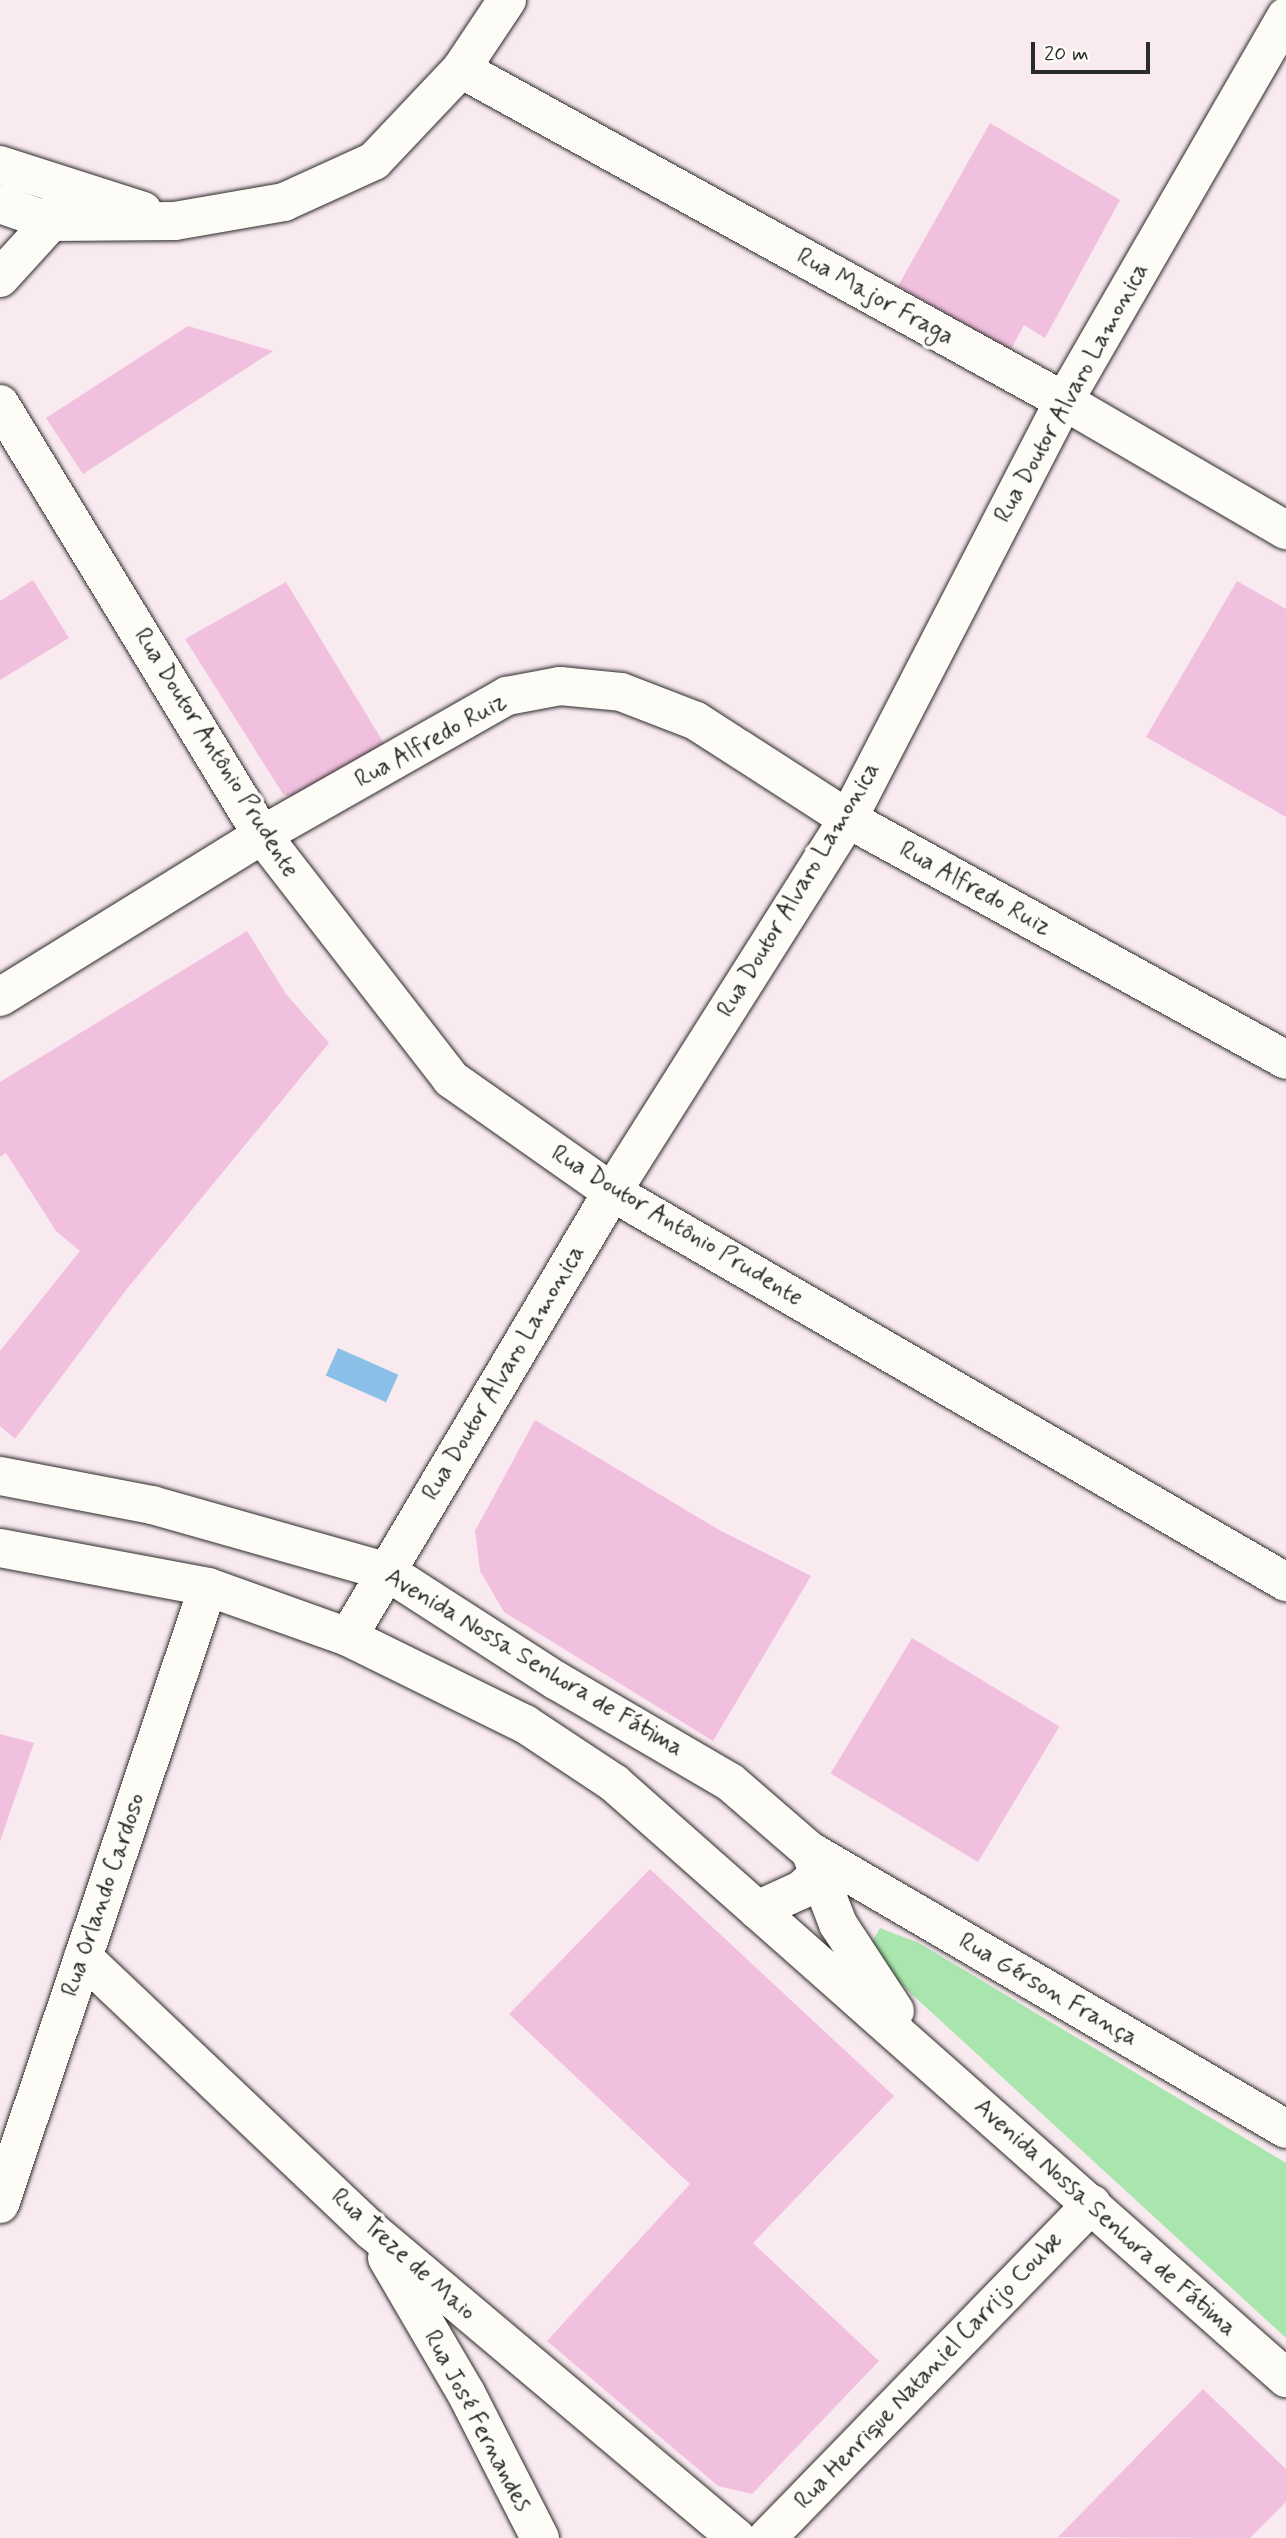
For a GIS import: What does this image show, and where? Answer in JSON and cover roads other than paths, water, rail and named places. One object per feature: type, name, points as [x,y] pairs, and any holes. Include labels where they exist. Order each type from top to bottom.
[{"type":"street","points":[[0,204],[51,222],[175,221],[284,202],[374,161],[461,69],[507,0]]},
{"type":"street","points":[[1261,0],[1286,16]]},
{"type":"street","name":"Rua Doutor Alvaro Lamonica","points":[[348,1637],[612,1192],[848,819],[1064,401],[1286,16]]},
{"type":"street","name":"Rua Major Fraga","points":[[461,69],[1064,401],[1286,530]]},
{"type":"street","points":[[0,165],[175,221]]},
{"type":"street","points":[[0,278],[51,222],[70,187]]},
{"type":"street","name":"Rua Doutor Antônio Prudente","points":[[0,404],[262,835],[451,1079],[612,1192],[1286,1582]]},
{"type":"street","name":"Rua Alfredo Ruiz","points":[[0,998],[262,835],[506,696],[559,687],[621,692],[696,721],[848,819],[1286,1060]]},
{"type":"street","name":"Avenida Nossa Senhora de Fátima","points":[[0,1476],[152,1505],[386,1571],[557,1681],[730,1782],[815,1862],[855,1955],[924,2057]]},
{"type":"street","name":"Avenida Nossa Senhora de Fátima","points":[[0,1548],[208,1587],[348,1637],[525,1724],[614,1783],[1286,2378]]},
{"type":"street","name":"Rua Orlando Cardoso","points":[[0,2204],[208,1587]]},
{"type":"street","points":[[757,1910],[801,1889],[815,1862]]},
{"type":"street","name":"Rua Gérson França","points":[[815,1862],[1286,2129]]},
{"type":"street","name":"Rua Treze de Maio","points":[[83,1957],[372,2231],[737,2538]]},
{"type":"street","name":"Rua Henrique Nataniel Carrijo Coube","points":[[766,2538],[1092,2204]]},
{"type":"street","name":"Rua José Fernandes","points":[[372,2231],[466,2393],[540,2538]]},
{"type":"street","points":[[466,2393],[521,2359]]},
{"type":"water","points":[[338,1348],[398,1375],[386,1402],[326,1375]]}]
